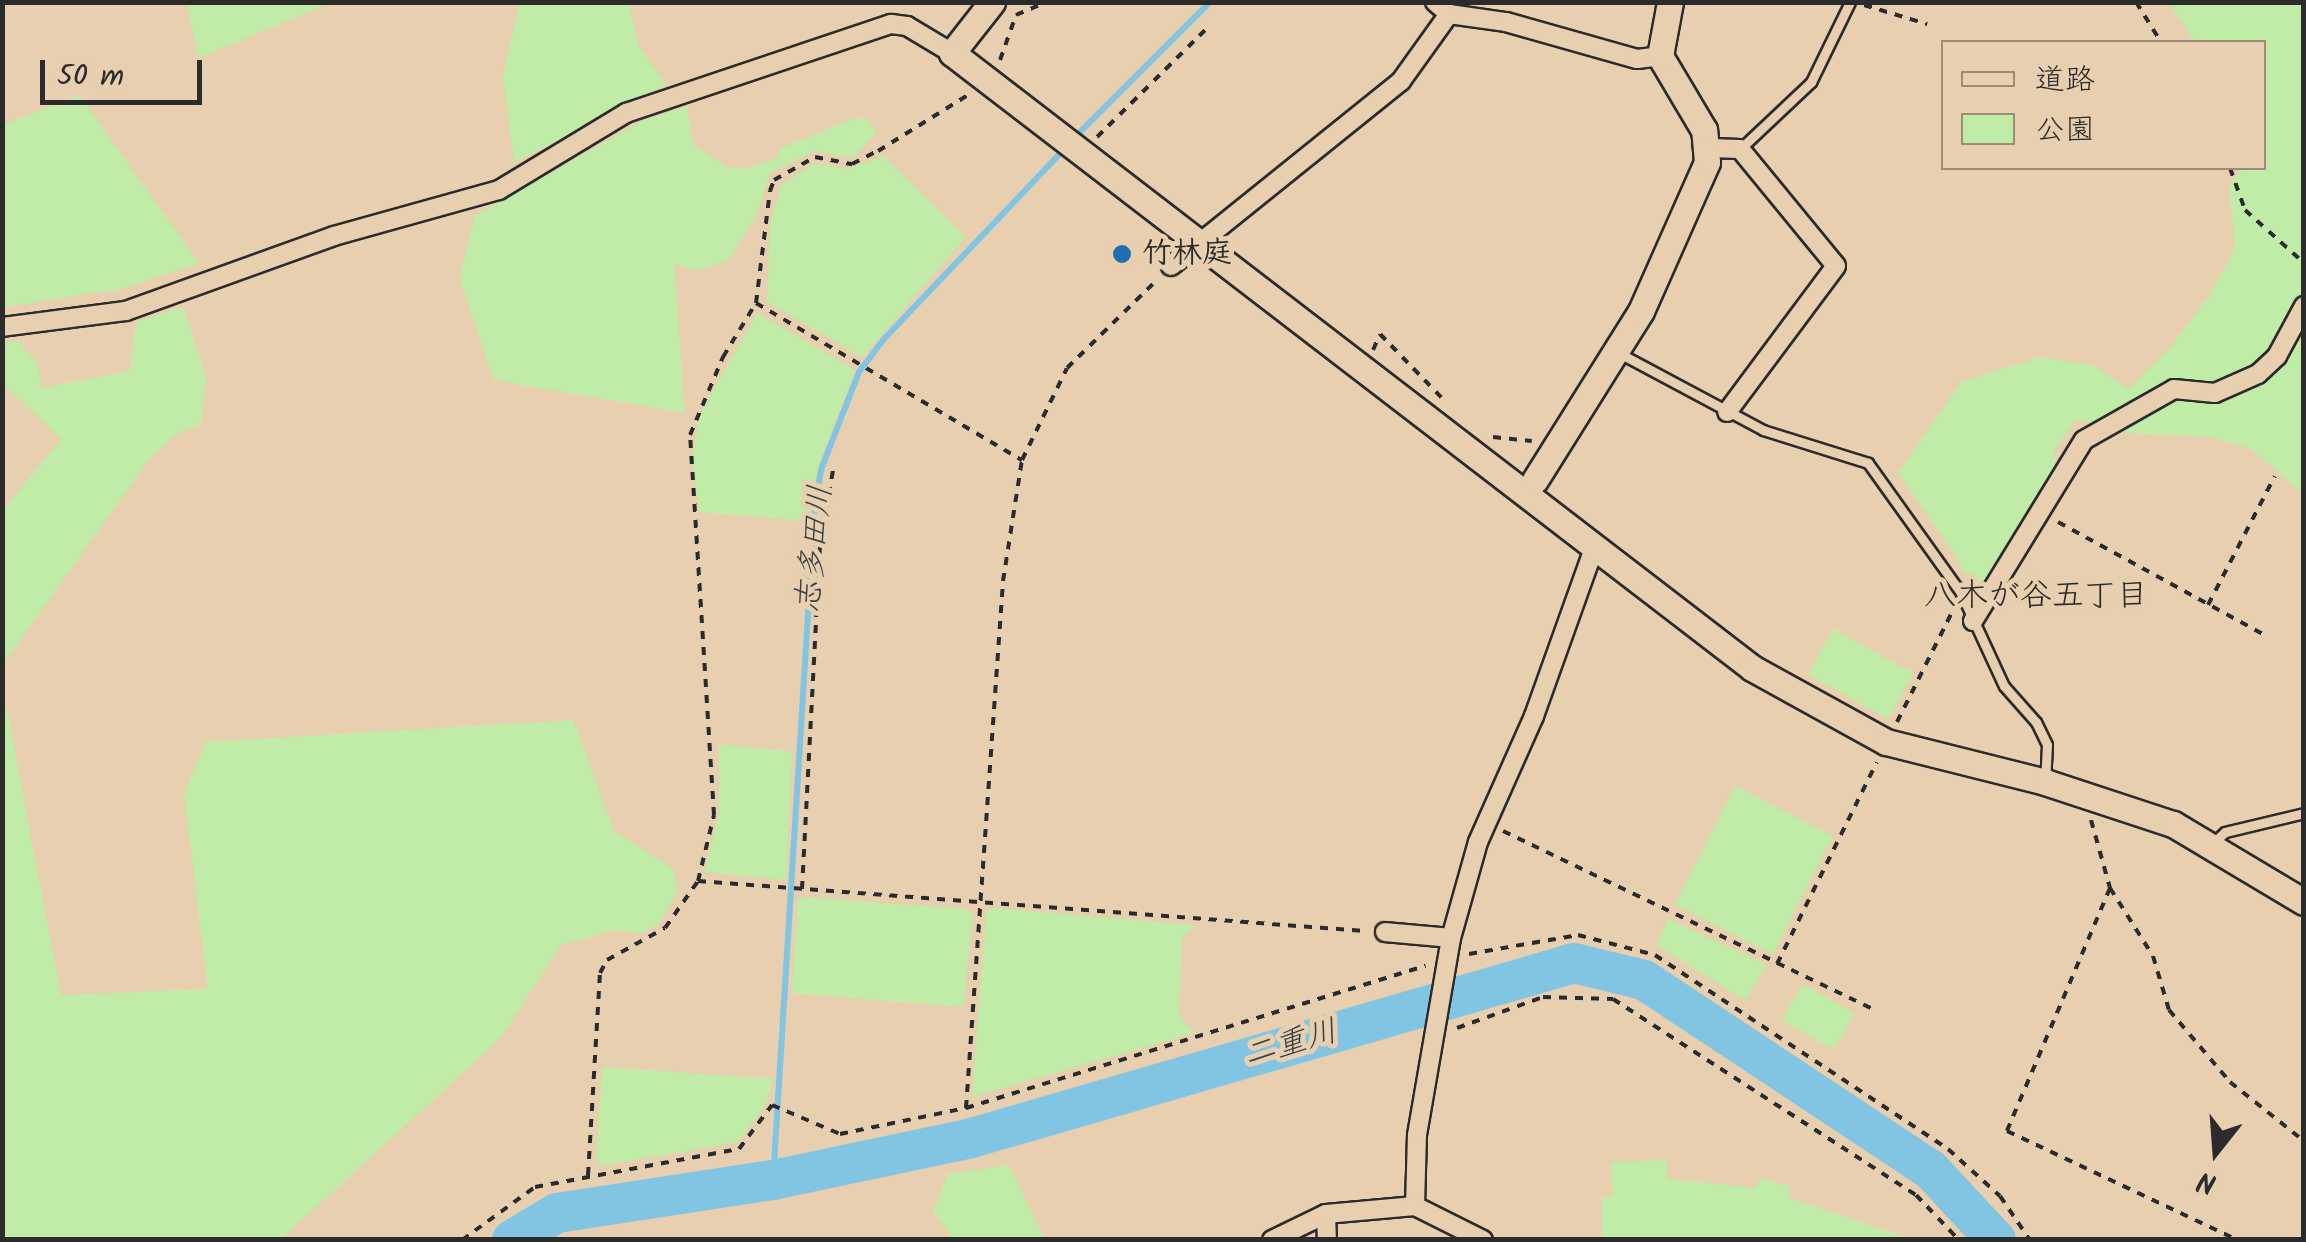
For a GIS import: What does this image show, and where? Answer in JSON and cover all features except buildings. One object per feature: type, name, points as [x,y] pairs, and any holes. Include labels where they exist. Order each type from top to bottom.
[{"type":"street","points":[[952,53],[992,2]]},
{"type":"street","points":[[1530,486],[1618,353],[1678,235],[1710,148],[1660,56],[1670,2]]},
{"type":"street","points":[[1172,266],[1401,81],[1441,8],[1637,59],[1660,56]]},
{"type":"street","points":[[2,327],[126,311],[334,236],[499,190],[626,113],[891,24],[906,26],[989,80],[1530,486],[1595,546],[1752,668],[1886,742],[2092,796],[2211,844],[2304,902]]},
{"type":"street","points":[[1710,148],[1740,149],[1836,266],[1728,412]]},
{"type":"street","points":[[1973,621],[2084,440],[2174,389],[2215,393],[2258,374],[2277,356],[2304,306]]},
{"type":"street","points":[[1415,1206],[1414,1166],[1433,1029],[1451,938],[1486,822],[1534,716],[1595,546]]},
{"type":"street","points":[[1384,932],[1451,938]]},
{"type":"street","points":[[1272,1240],[1326,1214],[1415,1206],[1483,1240]]},
{"type":"street","points":[[1326,1214],[1328,1240]]},
{"type":"lane","points":[[1740,149],[1811,82],[1852,2]]},
{"type":"lane","points":[[1618,353],[1728,412],[1868,463],[1961,594],[2004,686],[2047,744],[2045,782]]},
{"type":"lane","points":[[2211,844],[2225,832],[2304,813]]},
{"type":"path","points":[[588,1175],[600,972],[606,960],[665,928],[698,882],[714,815],[699,656],[690,435],[723,357],[756,302],[774,180],[815,157],[838,165],[878,151],[989,80],[1016,15],[1046,2]]},
{"type":"path","points":[[1852,2],[1927,24]]},
{"type":"path","points":[[2136,2],[2160,40]]},
{"type":"path","points":[[1082,152],[1207,28]]},
{"type":"path","points":[[2231,170],[2245,210],[2304,263]]},
{"type":"path","points":[[966,1108],[1003,582],[1022,460],[1066,368],[1172,266]]},
{"type":"path","points":[[756,302],[1022,460]]},
{"type":"path","points":[[1371,354],[1380,334],[1447,402]]},
{"type":"path","points":[[1489,436],[1561,440]]},
{"type":"path","points":[[802,889],[820,542],[834,465]]},
{"type":"path","points":[[2208,604],[2275,476]]},
{"type":"path","points":[[2042,514],[2264,635]]},
{"type":"path","points":[[1778,964],[1961,594]]},
{"type":"path","points":[[2092,796],[2092,826],[2110,888],[2153,956],[2169,1010],[2230,1082],[2304,1141]]},
{"type":"path","points":[[1486,822],[1872,1010]]},
{"type":"path","points":[[698,882],[1384,932]]},
{"type":"path","points":[[2110,888],[2008,1131],[2238,1240]]},
{"type":"path","points":[[1433,1029],[1543,997],[1613,999],[1916,1195],[1959,1240]]},
{"type":"path","points":[[462,1240],[516,1195],[588,1175],[729,1153],[754,1134],[772,1105],[784,1105]]},
{"type":"green space","points":[[187,2],[331,3],[198,58]]},
{"type":"green space","points":[[519,3],[629,3],[638,45],[666,85],[514,163],[503,76]]},
{"type":"green space","points":[[2169,3],[2303,3],[2303,494],[2251,449],[2211,437],[2129,433],[2076,419],[2053,453],[2057,469],[1977,600],[1955,555],[1898,473],[1961,382],[2041,357],[2095,366],[2128,389],[2170,348],[2208,297],[2235,248],[2229,187],[2241,170],[2266,170],[2266,40],[2194,40]]},
{"type":"green space","points":[[79,95],[199,263],[121,289],[3,307],[3,125]]},
{"type":"green space","points":[[687,106],[693,144],[728,168],[751,168],[777,157],[781,148],[855,118],[868,119],[876,132],[853,158],[815,151],[770,173],[756,216],[728,261],[699,270],[674,265],[685,413],[494,380],[460,280],[474,216],[644,120]]},
{"type":"green space","points":[[883,156],[966,237],[862,357],[767,302],[770,223],[781,185],[813,164],[847,169]]},
{"type":"green space","points":[[183,307],[206,377],[201,423],[174,436],[148,461],[3,664],[3,510],[61,439],[3,384],[3,343],[18,341],[38,364],[41,388],[130,371],[136,322]]},
{"type":"green space","points":[[757,313],[855,370],[817,469],[809,521],[699,512],[692,459],[699,415]]},
{"type":"green space","points":[[1833,629],[1913,674],[1888,719],[1808,674]]},
{"type":"green space","points":[[3,690],[61,995],[208,989],[184,795],[205,742],[573,720],[614,831],[673,869],[677,892],[659,924],[640,933],[614,930],[561,945],[501,1038],[281,1239],[3,1239]]},
{"type":"green space","points":[[719,744],[792,752],[786,880],[704,872],[719,814]]},
{"type":"green space","points":[[1735,786],[1833,836],[1773,954],[1675,905]]},
{"type":"green space","points":[[798,897],[967,909],[973,915],[963,1007],[792,993]]},
{"type":"green space","points":[[993,908],[1195,925],[1182,937],[1179,1015],[1194,1033],[972,1097],[986,912]]},
{"type":"green space","points":[[1668,919],[1767,965],[1745,1000],[1656,945]]},
{"type":"green space","points":[[1802,984],[1854,1013],[1834,1050],[1782,1021]]},
{"type":"green space","points":[[602,1067],[773,1079],[766,1104],[738,1142],[601,1166],[596,1159]]},
{"type":"green space","points":[[1667,1160],[1667,1179],[1756,1188],[1760,1178],[1790,1186],[1789,1198],[1910,1239],[1602,1239],[1602,1198],[1612,1197],[1611,1162]]},
{"type":"green space","points":[[1009,1165],[1045,1239],[953,1239],[933,1211],[948,1174]]},
{"type":"waterway","name":"志多田川","points":[[1073,139],[1210,2]]},
{"type":"waterway","name":"志多田川","points":[[773,1180],[815,502],[822,467],[859,372],[884,339],[1065,148]]},
{"type":"waterway","name":"二重川","points":[[512,1240],[557,1213],[773,1180],[968,1139],[1574,963],[1644,980],[1930,1169],[1996,1240]]},
{"type":"place","name":"竹林庭","points":[[1122,254]]},
{"type":"district","name":"八木が谷五丁目","points":[[2036,597]]}]
